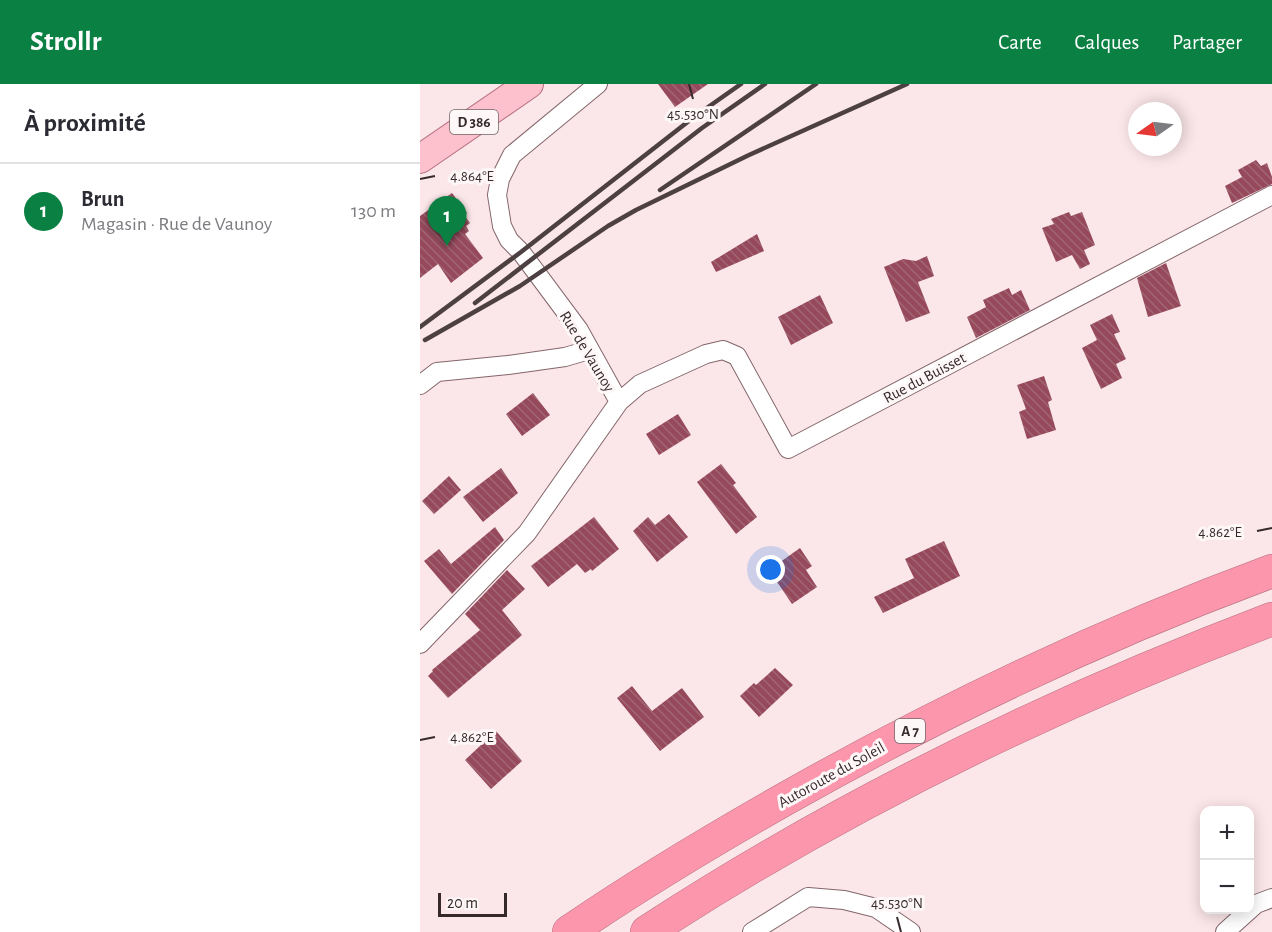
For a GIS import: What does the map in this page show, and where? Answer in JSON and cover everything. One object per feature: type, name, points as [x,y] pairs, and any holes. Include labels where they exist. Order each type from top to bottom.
[{"type":"highway","name":"Autoroute du Soleil","points":[[569,932],[616,900],[719,837],[955,707],[1193,602],[1272,571]]},
{"type":"highway","points":[[647,932],[855,808],[975,747],[1095,690],[1272,619]]},
{"type":"main road","name":"D 386","points":[[420,152],[474,100],[496,84]]},
{"type":"main road","name":"D 386","points":[[420,159],[529,84]]},
{"type":"street","name":"Rue de Vaunoy","points":[[420,645],[527,534],[619,402],[579,330],[521,252],[509,240],[502,226],[497,195],[500,179],[512,155],[598,84]]},
{"type":"street","name":"Rue du Buisset","points":[[619,402],[640,384],[706,354],[723,350],[737,356],[788,449],[1272,195]]},
{"type":"street","points":[[420,385],[438,372],[565,357],[589,350]]},
{"type":"street","points":[[752,932],[807,897],[844,900],[876,908],[911,932]]},
{"type":"street","points":[[1225,932],[1256,904],[1272,898]]},
{"type":"building","points":[[658,84],[708,84],[675,107]]},
{"type":"building","points":[[1256,160],[1261,166],[1267,163],[1272,184],[1232,203],[1225,186],[1242,177],[1238,170]]},
{"type":"building","points":[[452,193],[467,213],[464,215],[470,223],[466,226],[469,231],[465,234],[483,258],[451,283],[438,264],[420,278],[420,216]]},
{"type":"building","points":[[1069,212],[1071,216],[1082,212],[1095,245],[1084,250],[1090,264],[1080,269],[1072,255],[1056,262],[1042,228],[1054,224],[1051,219]]},
{"type":"building","points":[[757,234],[764,251],[716,272],[711,262]]},
{"type":"building","points":[[927,256],[934,276],[918,282],[930,313],[906,322],[884,267],[903,259],[916,261]]},
{"type":"building","points":[[1166,263],[1181,306],[1148,317],[1137,278]]},
{"type":"building","points":[[1009,288],[1012,295],[1021,290],[1030,310],[976,338],[967,317],[986,307],[983,300]]},
{"type":"building","points":[[820,295],[833,323],[791,345],[778,317]]},
{"type":"building","points":[[1112,314],[1120,332],[1114,334],[1126,359],[1116,364],[1122,378],[1101,389],[1082,348],[1097,340],[1090,325]]},
{"type":"building","points":[[1044,376],[1052,400],[1048,402],[1056,430],[1027,439],[1019,412],[1026,409],[1017,385]]},
{"type":"building","points":[[533,393],[550,415],[522,436],[506,414]]},
{"type":"building","points":[[678,414],[691,435],[659,455],[646,434]]},
{"type":"building","points":[[721,464],[736,483],[733,485],[757,517],[736,534],[697,482]]},
{"type":"building","points":[[501,468],[518,493],[483,522],[463,497]]},
{"type":"building","points":[[449,476],[461,490],[434,514],[422,501]]},
{"type":"building","points":[[669,514],[688,537],[657,562],[633,531],[648,517],[655,525]]},
{"type":"building","points":[[594,517],[619,549],[592,571],[591,569],[585,573],[577,564],[548,587],[531,566]]},
{"type":"building","points":[[495,527],[504,540],[452,594],[424,561],[439,549],[451,564]]},
{"type":"building","points":[[944,541],[960,576],[883,613],[874,597],[914,578],[905,559]]},
{"type":"building","points":[[800,548],[812,566],[806,570],[817,587],[792,604],[769,570]]},
{"type":"building","points":[[507,570],[525,589],[502,610],[522,635],[448,698],[428,676],[432,670],[480,630],[465,614]]},
{"type":"building","points":[[775,668],[793,685],[759,717],[740,696]]},
{"type":"building","points":[[632,686],[652,711],[682,688],[704,717],[660,751],[617,698]]},
{"type":"building","points":[[496,731],[522,761],[491,789],[465,760]]},
{"type":"railway","points":[[420,327],[521,252],[694,117],[741,84]]},
{"type":"railway","points":[[475,303],[702,128],[765,84]]},
{"type":"railway","points":[[660,190],[816,84]]},
{"type":"railway","points":[[425,340],[520,286],[608,226],[636,210],[749,155],[907,84]]},
{"type":"place","name":"Brun","points":[[447,246]]}]
